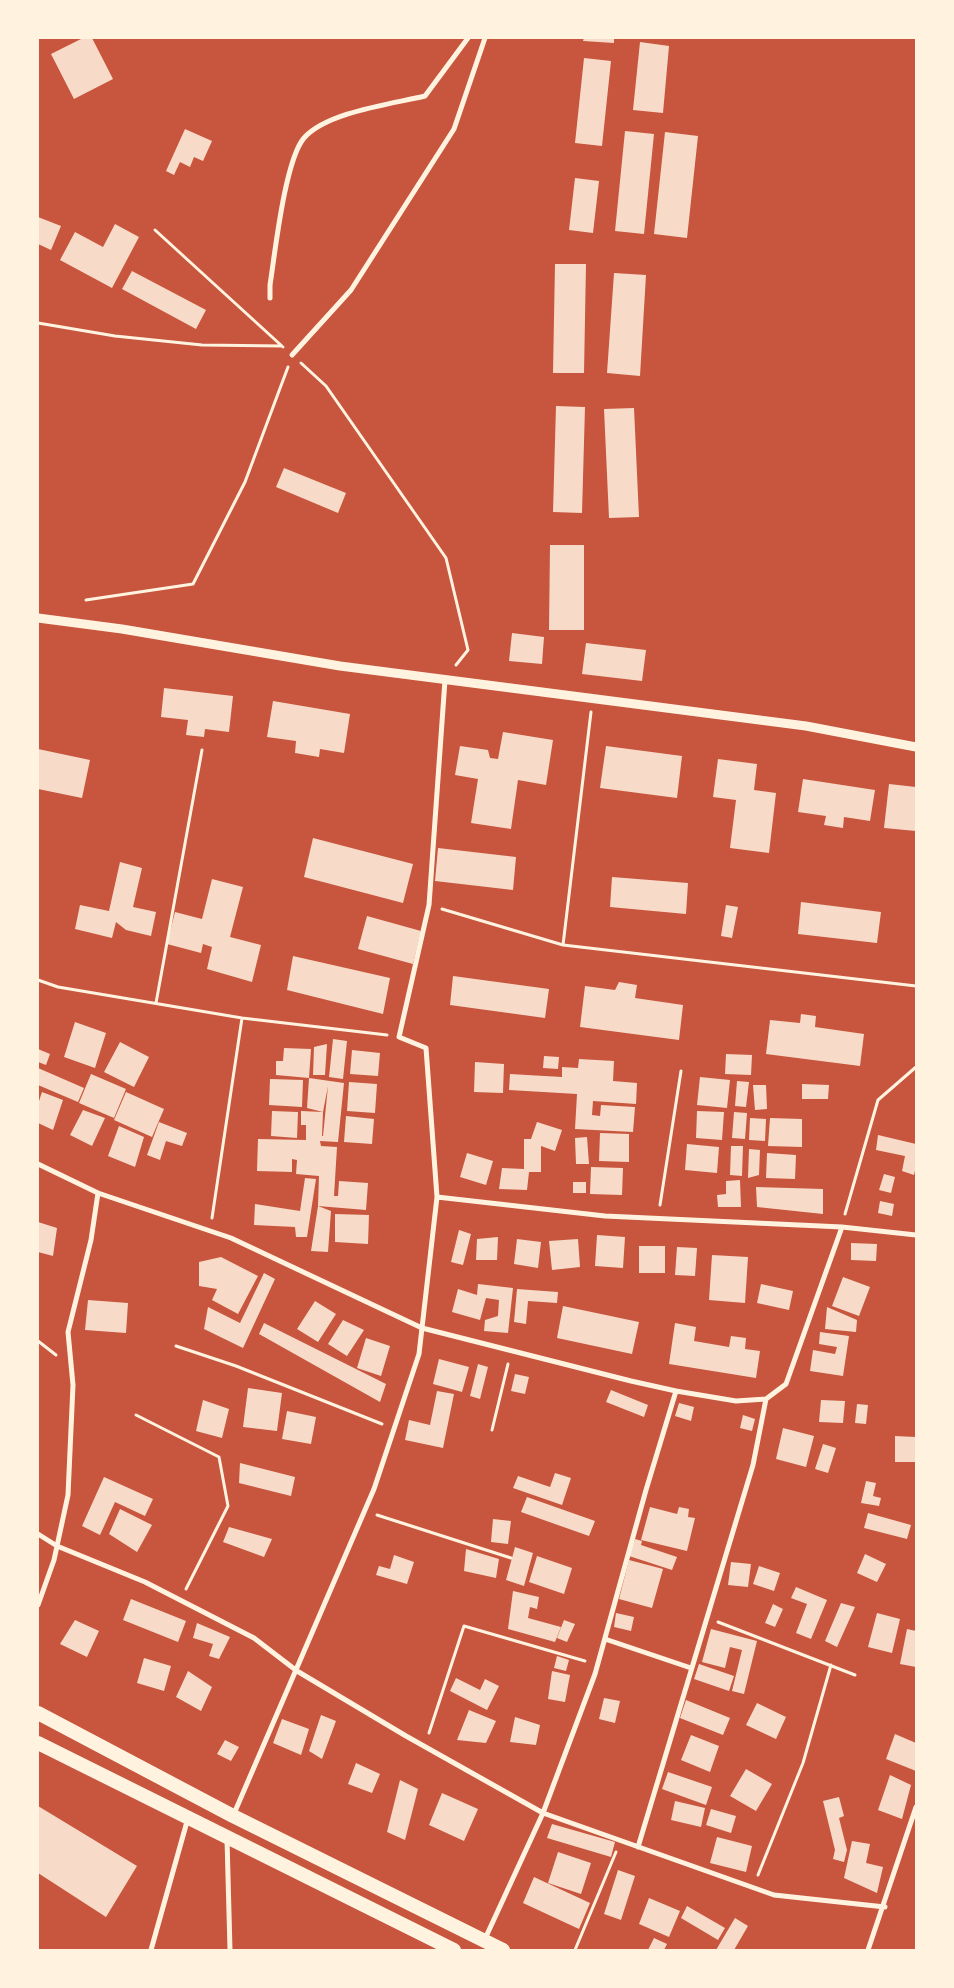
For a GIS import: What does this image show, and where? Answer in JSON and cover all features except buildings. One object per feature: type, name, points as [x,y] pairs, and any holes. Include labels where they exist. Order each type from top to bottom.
[{"type":"highway","points":[[38,1713],[233,1816],[503,1950]]},
{"type":"highway","points":[[38,1743],[454,1950]]},
{"type":"street","points":[[270,298],[270,285],[287,182],[296,150],[305,137],[326,123],[372,106],[425,96],[468,38]]},
{"type":"street","points":[[292,355],[351,290],[454,129],[485,38]]},
{"type":"street","points":[[38,618],[122,629],[340,666],[806,726],[916,747]]},
{"type":"street","points":[[233,1816],[374,1489],[419,1354],[437,1197],[426,1048],[399,1037],[429,905],[445,680]]},
{"type":"street","points":[[38,1164],[98,1193],[239,1242],[422,1328],[676,1391],[736,1401],[766,1399],[786,1384],[842,1227]]},
{"type":"street","points":[[38,1605],[54,1560],[68,1495],[73,1385],[68,1332],[91,1240],[98,1193]]},
{"type":"street","points":[[437,1197],[605,1216],[842,1227],[916,1235]]},
{"type":"street","points":[[484,1941],[543,1813],[598,1664],[646,1490],[676,1391]]},
{"type":"street","points":[[638,1846],[690,1668],[753,1465],[766,1399]]},
{"type":"street","points":[[38,1534],[57,1546],[145,1582],[254,1638],[297,1671],[543,1813],[774,1895],[884,1907]]},
{"type":"street","points":[[605,1639],[690,1668]]},
{"type":"street","points":[[868,1950],[916,1807]]},
{"type":"street","points":[[151,1950],[188,1818]]},
{"type":"street","points":[[227,1837],[230,1950]]},
{"type":"path","points":[[155,230],[326,386],[446,558],[468,650],[445,680]]},
{"type":"path","points":[[38,323],[115,336],[192,344],[282,346]]},
{"type":"path","points":[[86,600],[192,584],[245,482],[292,355]]},
{"type":"path","points":[[563,945],[592,699]]},
{"type":"path","points":[[156,1003],[202,750]]},
{"type":"path","points":[[429,905],[563,945],[916,986]]},
{"type":"path","points":[[38,980],[58,987],[242,1018],[399,1037]]},
{"type":"path","points":[[210,1231],[242,1018]]},
{"type":"path","points":[[842,1227],[878,1100],[916,1067]]},
{"type":"path","points":[[658,1218],[681,1071]]},
{"type":"path","points":[[176,1346],[236,1366],[394,1429]]},
{"type":"path","points":[[492,1430],[511,1351]]},
{"type":"path","points":[[136,1415],[219,1457],[228,1506],[180,1601]]},
{"type":"path","points":[[365,1511],[511,1558]]},
{"type":"path","points":[[706,1617],[855,1675]]},
{"type":"path","points":[[425,1746],[464,1626],[598,1664]]},
{"type":"path","points":[[754,1888],[804,1763],[831,1665]]},
{"type":"path","points":[[575,1950],[620,1841]]}]
